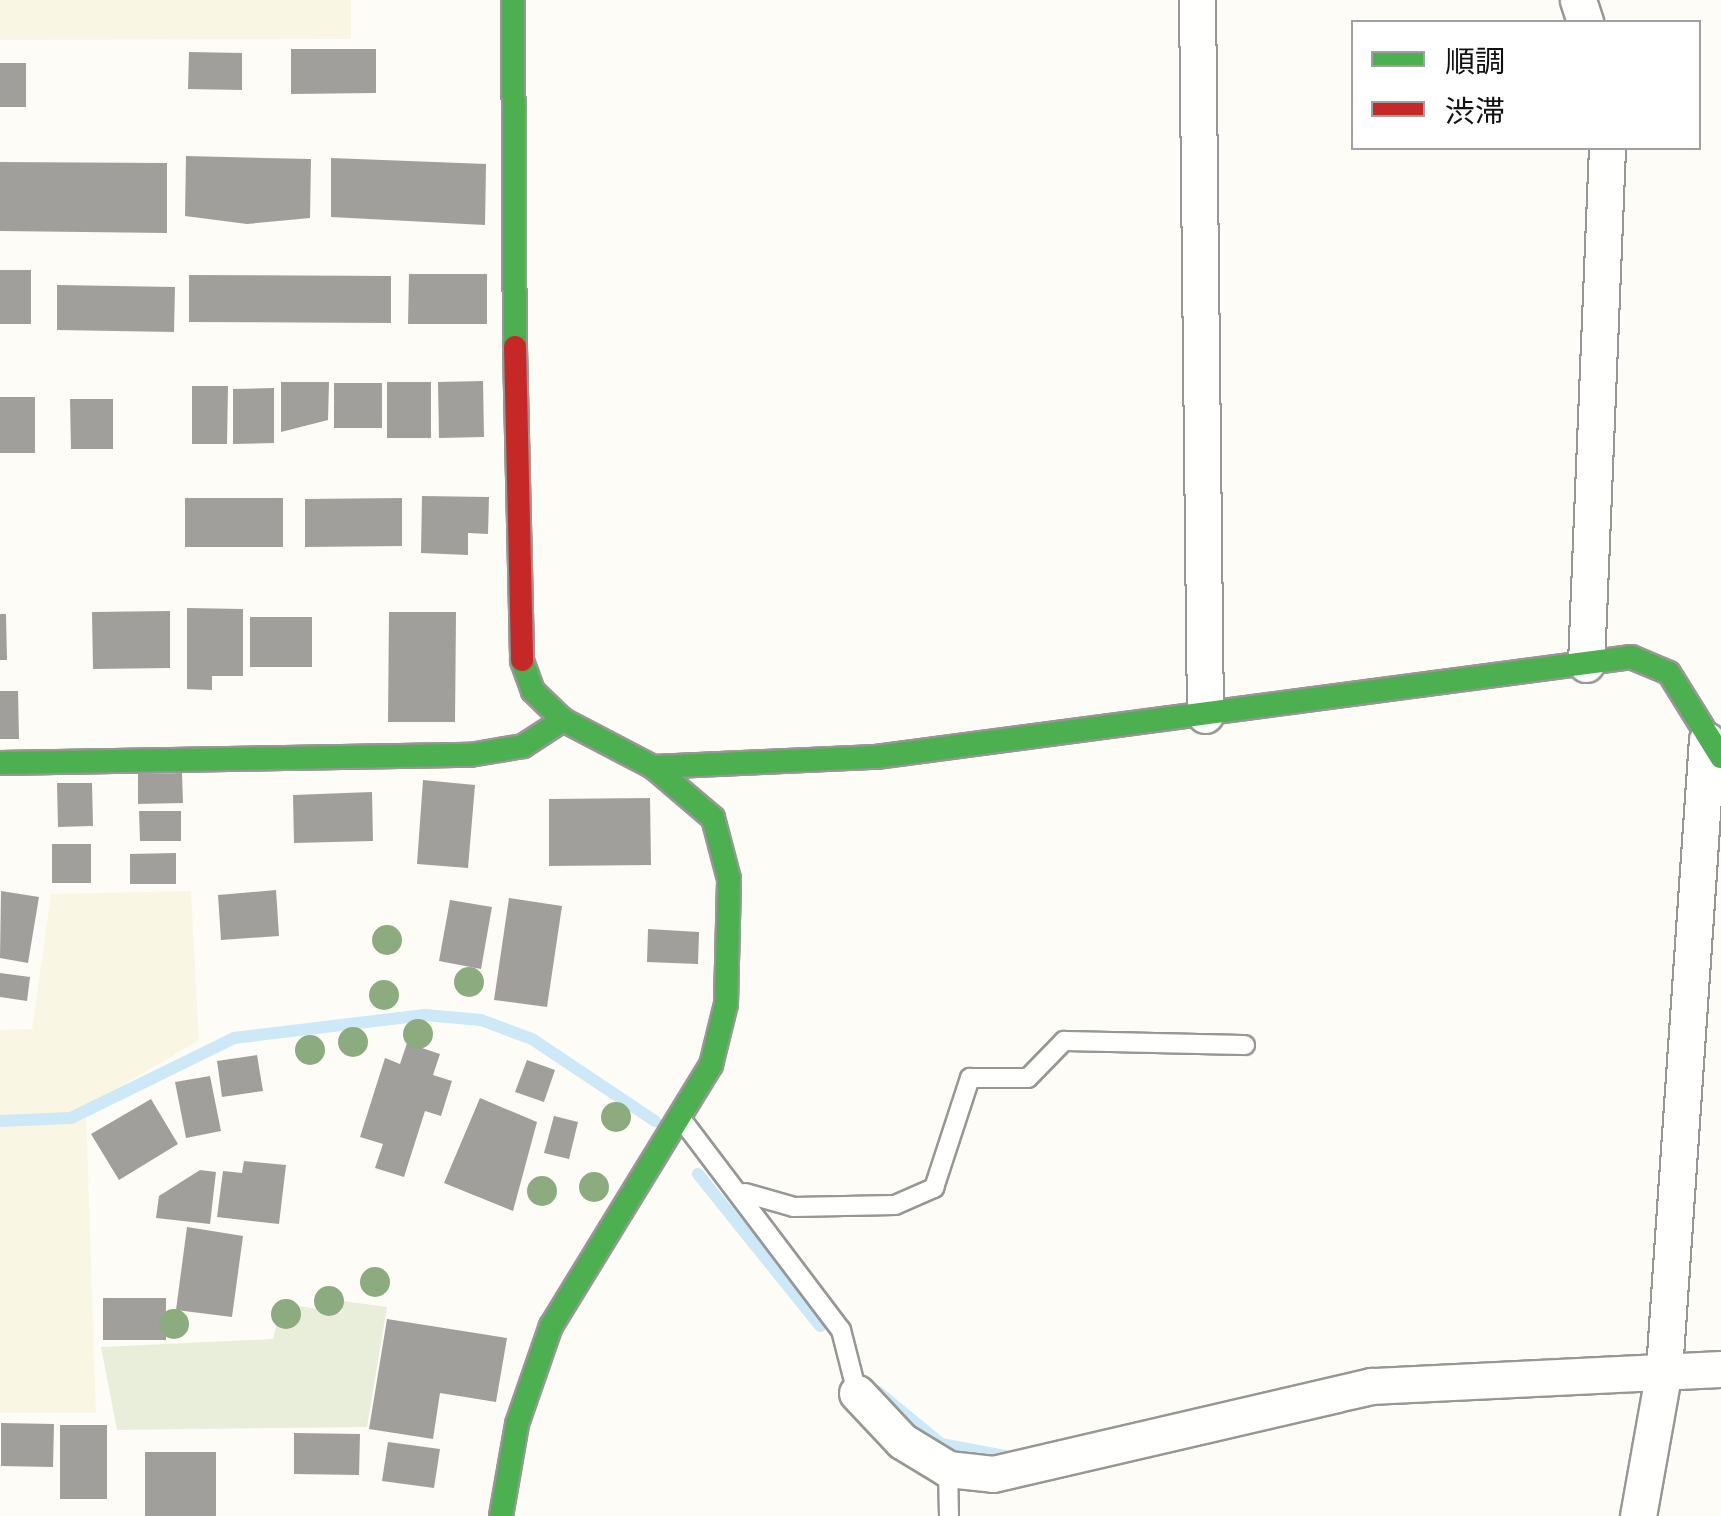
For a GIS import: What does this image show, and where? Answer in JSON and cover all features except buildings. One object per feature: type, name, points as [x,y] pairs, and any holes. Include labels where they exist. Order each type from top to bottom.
[{"type":"street","points":[[502,1516],[517,1424],[551,1326],[682,1120],[710,1066],[726,1004],[729,879],[713,818],[653,768],[562,720],[533,691],[516,644],[513,0]]},
{"type":"street","points":[[1196,0],[1205,715]]},
{"type":"street","points":[[1586,664],[1607,150]]},
{"type":"street","points":[[653,768],[876,757],[1631,658],[1669,674],[1714,749],[1664,1370],[1638,1516]]},
{"type":"street","points":[[0,763],[470,755],[522,746],[562,720]]},
{"type":"street","points":[[856,1393],[902,1441],[948,1469],[993,1474],[1089,1458],[1372,1386],[1721,1369]]},
{"type":"lane","points":[[744,1193],[794,1207],[895,1206],[934,1188],[970,1078],[1028,1078],[1064,1040],[1245,1046]]},
{"type":"lane","points":[[682,1120],[744,1193],[841,1330],[856,1393]]},
{"type":"lane","points":[[948,1469],[949,1516]]},
{"type":"shaded area","points":[[0,0],[351,0],[351,39],[0,40]]},
{"type":"shaded area","points":[[191,891],[199,1040],[86,1107],[96,1413],[0,1413],[0,1030],[32,1029],[51,894]]},
{"type":"green space","points":[[343,1301],[387,1307],[367,1427],[117,1430],[101,1347],[273,1339],[282,1303],[341,1313]]},
{"type":"waterway","points":[[0,1121],[71,1118],[234,1038],[425,1015],[481,1020],[532,1039],[655,1121]]},
{"type":"waterway","points":[[698,1174],[820,1326]]},
{"type":"waterway","points":[[877,1391],[941,1444],[1006,1456]]},
{"type":"traffic: fast","points":[[513,0],[515,347]]},
{"type":"traffic: fast","points":[[653,767],[876,757],[1631,657],[1669,673],[1721,757]]},
{"type":"traffic: fast","points":[[501,1516],[517,1424],[551,1326],[711,1065],[726,1004],[729,879],[713,818],[653,767],[563,720],[533,691],[522,660]]},
{"type":"traffic: fast","points":[[0,763],[470,755],[523,746],[563,720]]},
{"type":"traffic: jam","points":[[515,347],[522,660]]}]
